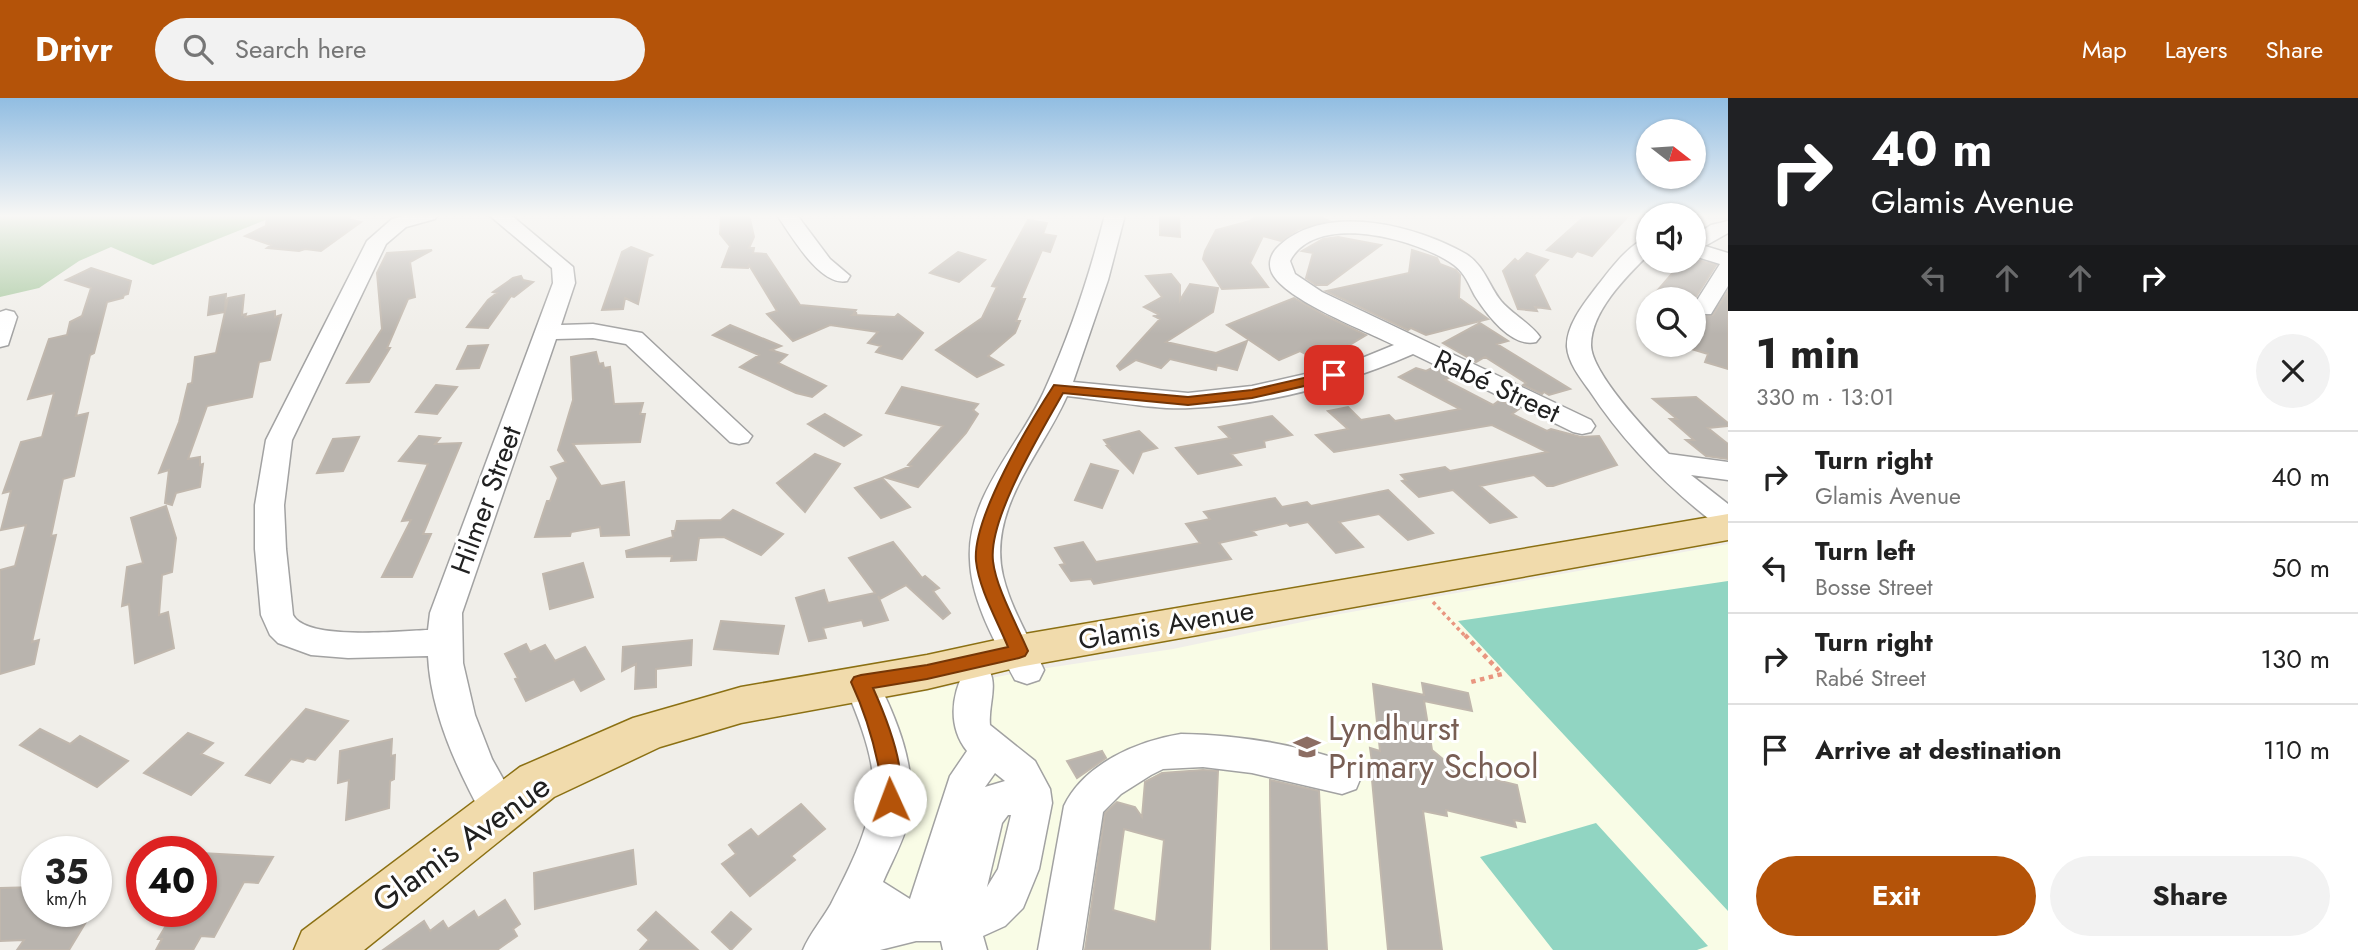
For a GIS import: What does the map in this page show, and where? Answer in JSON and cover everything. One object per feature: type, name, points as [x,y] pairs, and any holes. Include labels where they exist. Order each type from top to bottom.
[{"type":"main road","name":"Glamis Avenue","points":[[321,950],[537,782],[568,766],[611,751],[673,743],[750,724],[927,672],[1023,661],[1243,623],[1728,527]]},
{"type":"main road","name":"Glamis Avenue","points":[[1335,605],[1429,598],[1728,545]]},
{"type":"main road","name":"Glamis Avenue","points":[[865,692],[976,680],[1023,661]]},
{"type":"street","points":[[370,255],[279,440],[271,469],[271,552],[277,615],[279,625],[299,639],[347,644],[443,643]]},
{"type":"street","name":"Hilmer Street","points":[[500,809],[486,788],[465,736],[446,671],[443,643],[446,612],[564,283],[562,267],[547,255]]},
{"type":"street","points":[[816,255],[823,264],[839,276]]},
{"type":"street","points":[[1023,661],[988,576],[984,560],[986,539],[1006,483],[1059,388],[1103,255]]},
{"type":"street","name":"Rabé Street","points":[[1283,255],[1280,260],[1281,269],[1294,285],[1412,346],[1582,426]]},
{"type":"street","name":"Rabé Street","points":[[1449,255],[1467,264],[1496,309],[1528,337]]},
{"type":"street","points":[[1636,255],[1625,265],[1589,316],[1581,331],[1579,348],[1585,365],[1598,384],[1660,462],[1728,519]]},
{"type":"street","points":[[1706,304],[1728,268]]},
{"type":"street","points":[[0,340],[6,317]]},
{"type":"street","points":[[546,332],[593,331],[634,338],[739,436]]},
{"type":"street","name":"Rabé Street","points":[[1059,388],[1188,401],[1252,394],[1353,371],[1412,346]]},
{"type":"street","points":[[1660,462],[1728,471]]},
{"type":"street","points":[[939,928],[988,808],[996,800],[1032,794],[1029,782],[1020,770],[977,738],[970,712],[976,680]]},
{"type":"street","points":[[827,947],[845,921],[888,822],[892,778],[876,716],[865,692]]},
{"type":"street","points":[[1060,950],[1084,806],[1093,793],[1109,781],[1162,753],[1184,750],[1258,757],[1342,776]]},
{"type":"street","points":[[939,928],[969,776],[984,758],[994,752]]},
{"type":"street","points":[[858,890],[939,928]]},
{"type":"street","points":[[827,947],[939,928]]},
{"type":"path","points":[[1429,598],[1502,674],[1471,681]]},
{"type":"shaded area","name":"Lyndhurst Primary School","points":[[1728,544],[1728,950],[828,950],[846,923],[879,849],[871,702],[1027,671],[1173,649],[1340,614]]},
{"type":"green space","points":[[0,255],[93,255],[79,261],[39,288],[0,297]]},
{"type":"green space","points":[[129,255],[179,255],[153,265]]},
{"type":"green space","points":[[1728,581],[1728,911],[1458,621]]},
{"type":"green space","points":[[1596,823],[1708,946],[1697,950],[1553,950],[1480,857]]},
{"type":"building","points":[[386,255],[423,255],[410,262],[415,297],[408,299],[387,348],[390,348],[369,382],[347,383],[382,329],[377,273]]},
{"type":"building","points":[[621,255],[652,255],[648,257],[638,304],[625,298],[623,309],[602,310]]},
{"type":"building","points":[[727,255],[767,255],[800,305],[856,310],[854,313],[857,313],[853,315],[895,317],[898,314],[923,333],[902,359],[876,352],[881,346],[868,343],[878,332],[830,325],[793,341],[767,314],[777,311],[749,265],[748,268],[722,267]]},
{"type":"building","points":[[954,255],[967,255],[985,260],[959,282],[930,273]]},
{"type":"building","points":[[1009,255],[1040,255],[1021,299],[1025,299],[1016,321],[1020,321],[1015,333],[988,356],[1003,365],[977,377],[936,350],[982,318],[997,287],[992,286]]},
{"type":"building","points":[[1204,255],[1254,255],[1250,263],[1268,287],[1222,289],[1203,259]]},
{"type":"building","points":[[1313,255],[1368,255],[1327,285],[1316,285],[1306,278]]},
{"type":"building","points":[[1411,255],[1437,258],[1440,264],[1456,270],[1460,275],[1459,298],[1488,319],[1426,335],[1411,328],[1408,330],[1326,291],[1409,273]]},
{"type":"building","points":[[1525,255],[1548,260],[1534,275],[1550,309],[1518,309],[1503,271],[1515,259],[1518,262]]},
{"type":"building","points":[[1706,262],[1716,265],[1702,287],[1660,287],[1673,273],[1706,273]]},
{"type":"building","points":[[91,268],[131,281],[128,294],[107,302],[94,353],[90,355],[76,416],[88,413],[74,476],[63,479],[51,536],[56,535],[32,642],[39,640],[34,664],[0,674],[0,570],[15,566],[26,525],[1,530],[11,491],[3,493],[21,442],[42,437],[54,393],[28,399],[49,339],[67,335],[70,322],[82,316],[91,288],[66,280]]},
{"type":"building","points":[[1171,274],[1180,285],[1180,300],[1190,284],[1218,288],[1213,312],[1166,342],[1216,353],[1247,341],[1237,370],[1217,365],[1216,370],[1170,359],[1161,368],[1136,360],[1120,370],[1117,366],[1160,319],[1154,316],[1158,314],[1144,307],[1162,297],[1146,276]]},
{"type":"building","points":[[521,276],[523,280],[533,282],[514,297],[511,296],[488,328],[467,327],[488,300],[497,293],[493,292],[513,278]]},
{"type":"building","points":[[1728,291],[1728,369],[1705,362],[1708,354],[1706,315],[1713,315]]},
{"type":"building","points":[[226,294],[225,312],[208,315],[210,297]]},
{"type":"building","points":[[244,295],[242,315],[246,314],[245,317],[275,311],[275,317],[281,315],[270,360],[259,362],[252,397],[207,406],[188,459],[200,457],[200,465],[203,464],[200,487],[176,493],[172,505],[165,503],[169,470],[159,473],[179,422],[188,384],[192,383],[195,357],[216,353],[228,298]]},
{"type":"building","points":[[1294,298],[1366,335],[1321,362],[1300,351],[1279,360],[1227,325]]},
{"type":"building","points":[[1480,323],[1508,341],[1497,344],[1570,389],[1549,395],[1544,392],[1542,394],[1523,385],[1526,383],[1485,357],[1476,362],[1443,343]]},
{"type":"building","points":[[730,325],[781,346],[771,350],[787,355],[778,363],[826,386],[812,397],[796,393],[740,367],[759,355],[713,335]]},
{"type":"building","points":[[488,345],[479,368],[457,369],[468,346]]},
{"type":"building","points":[[596,352],[599,364],[603,363],[604,368],[610,367],[614,404],[643,403],[640,414],[645,414],[640,442],[573,444],[601,486],[624,482],[629,535],[601,536],[600,527],[571,532],[570,536],[535,537],[558,478],[551,467],[566,462],[558,450],[573,400],[571,357]]},
{"type":"building","points":[[1434,367],[1452,376],[1445,380],[1493,405],[1500,400],[1519,409],[1512,414],[1547,431],[1551,429],[1581,437],[1599,436],[1617,465],[1553,486],[1547,486],[1534,475],[1480,486],[1516,517],[1490,523],[1453,490],[1419,497],[1402,481],[1406,480],[1401,475],[1445,467],[1450,471],[1547,452],[1492,425],[1334,452],[1316,435],[1348,429],[1328,411],[1348,407],[1361,420],[1389,415],[1395,421],[1460,409],[1399,377],[1416,368],[1426,371]]},
{"type":"building","points":[[436,385],[457,387],[437,414],[416,412]]},
{"type":"building","points":[[902,387],[978,404],[973,410],[978,414],[966,433],[918,487],[884,477],[911,466],[908,465],[943,426],[886,413]]},
{"type":"building","points":[[1696,397],[1728,423],[1728,426],[1708,428],[1728,444],[1728,459],[1706,456],[1686,440],[1694,440],[1670,419],[1677,419],[1653,399]]},
{"type":"building","points":[[825,414],[861,435],[844,446],[808,424]]},
{"type":"building","points":[[1272,416],[1292,435],[1264,441],[1265,447],[1231,454],[1241,465],[1198,474],[1176,448],[1230,438],[1219,427]]},
{"type":"building","points":[[1139,431],[1157,448],[1142,452],[1133,473],[1104,440]]},
{"type":"building","points":[[419,436],[440,438],[435,444],[461,443],[423,534],[431,534],[412,577],[382,577],[411,520],[402,521],[428,464],[399,461]]},
{"type":"building","points":[[359,437],[343,471],[317,473],[333,439]]},
{"type":"building","points":[[815,454],[840,464],[805,512],[777,483]]},
{"type":"building","points":[[1091,464],[1118,471],[1102,508],[1075,500]]},
{"type":"building","points":[[882,478],[910,507],[881,518],[855,488]]},
{"type":"building","points":[[1388,490],[1433,533],[1408,540],[1379,514],[1339,522],[1363,547],[1336,553],[1308,522],[1290,526],[1287,523],[1252,531],[1256,535],[1219,543],[1231,559],[1094,584],[1091,579],[1071,581],[1060,565],[1065,564],[1055,548],[1083,542],[1096,562],[1200,543],[1186,524],[1210,519],[1204,512],[1275,498],[1282,507],[1307,502],[1311,506]]},
{"type":"building","points":[[166,506],[176,538],[172,572],[162,575],[159,615],[168,612],[174,648],[135,663],[129,604],[122,606],[127,567],[143,563],[131,518]]},
{"type":"building","points":[[733,510],[783,534],[761,555],[724,537],[699,538],[696,560],[671,561],[672,556],[627,557],[626,551],[673,537],[672,531],[675,531],[677,521],[721,520]]},
{"type":"building","points":[[893,542],[922,578],[925,576],[939,588],[933,591],[950,613],[943,619],[906,585],[880,599],[878,596],[888,620],[864,626],[862,620],[823,628],[826,638],[809,641],[796,598],[824,590],[828,603],[875,593],[849,558]]},
{"type":"building","points":[[583,563],[593,597],[550,609],[543,574]]},
{"type":"building","points":[[721,621],[784,626],[778,654],[714,649]]},
{"type":"building","points":[[692,640],[691,665],[656,669],[656,687],[635,689],[636,664],[622,671],[623,647]]},
{"type":"building","points":[[526,644],[530,652],[545,645],[555,661],[585,647],[604,679],[581,691],[574,679],[526,701],[505,654]]},
{"type":"building","points":[[1422,683],[1468,693],[1472,711],[1424,701],[1432,750],[1456,770],[1517,785],[1525,822],[1514,820],[1516,827],[1446,810],[1447,816],[1423,811],[1442,950],[1388,950],[1371,769],[1370,748],[1380,751],[1373,684],[1424,695]]},
{"type":"building","points":[[306,709],[348,721],[315,760],[307,758],[303,762],[291,759],[270,783],[246,775]]},
{"type":"building","points":[[40,729],[70,744],[80,736],[128,761],[97,787],[20,745]]},
{"type":"building","points":[[188,733],[213,743],[201,754],[223,763],[191,795],[144,773]]},
{"type":"building","points":[[392,739],[391,756],[395,755],[394,779],[390,781],[389,808],[346,820],[349,780],[338,783],[340,751]]},
{"type":"building","points":[[1102,751],[1106,758],[1077,778],[1067,761]]},
{"type":"building","points":[[1218,771],[1210,950],[1085,950],[1105,813],[1117,802],[1135,807],[1142,817],[1145,782],[1162,773]],"holes":[[[1124,829],[1164,840],[1156,922],[1113,910]]]},
{"type":"building","points":[[1270,780],[1319,791],[1327,950],[1271,950]]},
{"type":"building","points":[[801,804],[825,829],[791,856],[795,860],[750,896],[722,864],[736,854],[729,845],[751,829],[758,837]]},
{"type":"building","points":[[633,850],[636,884],[535,909],[534,873]]},
{"type":"building","points":[[217,854],[273,857],[258,883],[244,882],[214,937],[201,936],[193,950],[156,950],[162,939],[158,939],[165,927],[217,927]]},
{"type":"building","points":[[21,887],[21,927],[83,927],[69,950],[17,950],[24,940],[0,941],[0,888]]},
{"type":"building","points":[[505,900],[520,924],[513,929],[517,936],[497,950],[383,950],[424,921],[430,931],[443,921],[448,929],[474,911],[478,918]]},
{"type":"building","points":[[656,912],[698,950],[640,950],[649,940],[638,930]]},
{"type":"building","points":[[731,912],[751,929],[731,950],[712,932]]},
{"type":"place","name":"Lyndhurst Primary School","points":[[1307,747]]},
{"type":"route","points":[[890,800],[892,778],[876,716],[861,682],[927,672],[1019,651],[988,576],[984,560],[986,539],[1006,483],[1059,388],[1188,401],[1252,394],[1334,375]]}]
